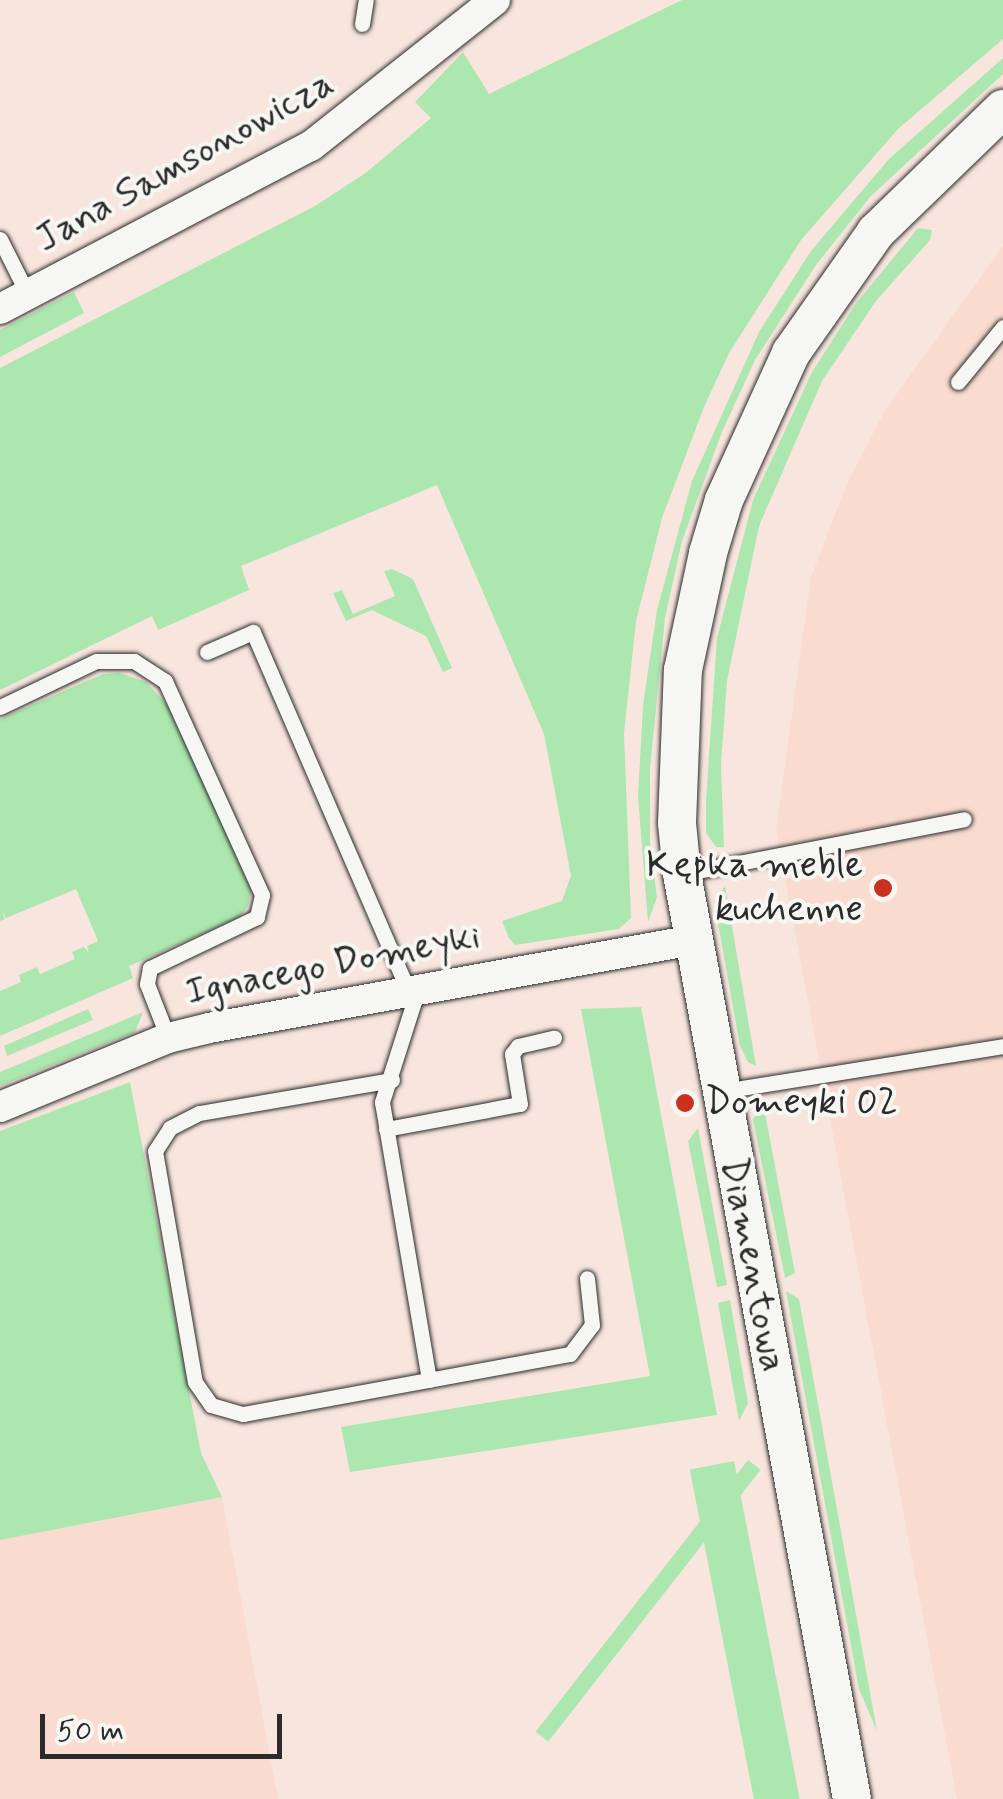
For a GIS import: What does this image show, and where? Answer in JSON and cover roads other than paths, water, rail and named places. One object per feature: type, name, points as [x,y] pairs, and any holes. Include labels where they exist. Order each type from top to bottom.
[{"type":"street","name":"Jana Samsonowicza","points":[[0,310],[311,146],[495,0]]},
{"type":"street","name":"Diamentowa","points":[[852,1799],[682,874],[677,824],[684,670],[708,553],[739,463],[791,353],[847,270],[909,196],[1003,109]]},
{"type":"street","name":"Ignacego Domeyki","points":[[0,1106],[168,1038],[692,940]]},
{"type":"lane","points":[[362,24],[366,0]]},
{"type":"lane","points":[[0,239],[28,295]]},
{"type":"lane","points":[[958,382],[1003,327]]},
{"type":"lane","points":[[207,652],[253,632],[413,990],[392,1080],[382,1102],[429,1380]]},
{"type":"lane","points":[[0,707],[96,661],[134,660],[165,680],[262,894],[257,917],[147,972],[168,1038]]},
{"type":"lane","points":[[682,874],[964,819]]},
{"type":"lane","points":[[386,1129],[520,1104],[512,1054],[518,1046],[554,1038]]},
{"type":"lane","points":[[720,1091],[1003,1046]]},
{"type":"lane","points":[[392,1080],[199,1114],[170,1128],[155,1151],[195,1382],[211,1405],[243,1414],[570,1354],[592,1325],[587,1278]]},
{"type":"place","name":"Kępka meble kuchenne","points":[[883,888]]},
{"type":"place","name":"Domeyki 02","points":[[685,1103]]}]
